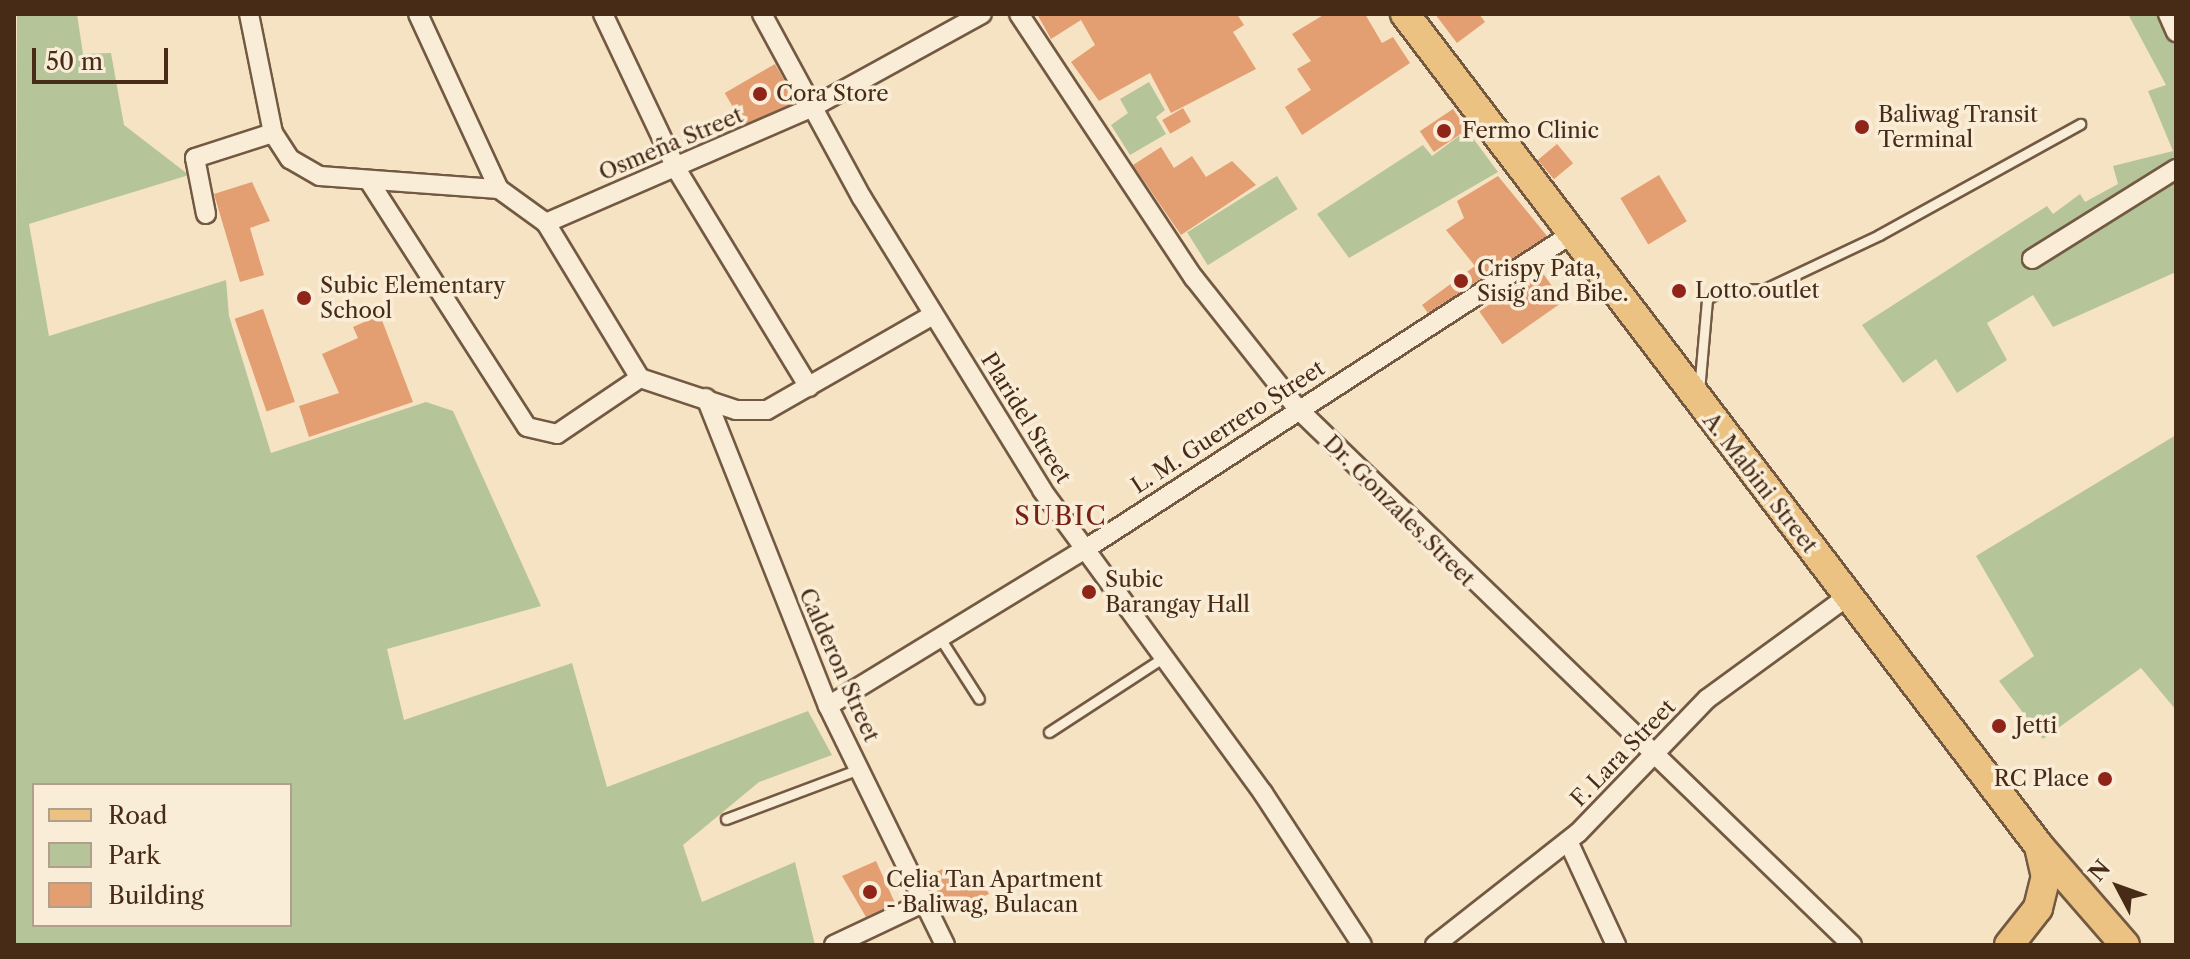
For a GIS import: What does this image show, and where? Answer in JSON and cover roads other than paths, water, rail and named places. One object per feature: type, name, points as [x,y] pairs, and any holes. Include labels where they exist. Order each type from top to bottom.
[{"type":"main road","name":"A. Mabini Street","points":[[1405,14],[1697,402],[2039,846],[2125,945]]},
{"type":"main road","points":[[2009,945],[2038,908],[2046,877],[2039,846]]},
{"type":"street","points":[[249,14],[273,133],[290,159],[320,176],[499,189]]},
{"type":"street","points":[[418,14],[499,189],[546,223],[640,378],[752,412],[809,387],[933,315]]},
{"type":"street","points":[[603,14],[677,170],[809,387]]},
{"type":"street","name":"Plaridel Street","points":[[762,14],[811,108],[933,315],[1084,550],[1164,657],[1362,945]]},
{"type":"street","name":"Osmeña Street","points":[[546,223],[677,170],[811,108],[982,14]]},
{"type":"street","name":"Dr. Gonzales Street","points":[[1019,14],[1177,253],[1298,409],[1852,945]]},
{"type":"street","points":[[2168,14],[2176,32]]},
{"type":"street","points":[[206,214],[195,158],[273,133]]},
{"type":"street","points":[[2032,259],[2176,169]]},
{"type":"street","points":[[369,181],[527,427],[557,434],[640,378]]},
{"type":"street","name":"L. M. Guerrero Street","points":[[828,706],[1084,550],[1570,235]]},
{"type":"street","name":"Calderon Street","points":[[706,398],[828,706],[945,945]]},
{"type":"street","name":"F. Lara Street","points":[[1435,945],[1568,841],[1707,699],[1847,597]]},
{"type":"street","points":[[1568,841],[1616,945]]},
{"type":"street","points":[[834,945],[923,903]]},
{"type":"lane","points":[[1697,402],[1707,299],[1722,290],[1765,289],[2080,124]]},
{"type":"lane","points":[[940,638],[979,699]]},
{"type":"lane","points":[[1049,732],[1164,657]]},
{"type":"lane","points":[[726,819],[859,769]]},
{"type":"place","name":"Cora Store","points":[[760,94]]},
{"type":"place","name":"Baliwag Transit Terminal","points":[[1862,127]]},
{"type":"place","name":"Fermo Clinic","points":[[1444,131]]},
{"type":"place","name":"Crispy Pata, Sisig and Bibe.","points":[[1461,281]]},
{"type":"place","name":"Lotto outlet","points":[[1679,291]]},
{"type":"place","name":"Subic Elementary School","points":[[304,298]]},
{"type":"place","name":"Subic Barangay Hall","points":[[1089,592]]},
{"type":"place","name":"Jetti","points":[[1999,726]]},
{"type":"place","name":"RC Place","points":[[2105,779]]},
{"type":"place","name":"Celia Tan Apartment - Baliwag, Bulacan","points":[[870,892]]},
{"type":"district","name":"SUBIC","points":[[1061,517]]}]
